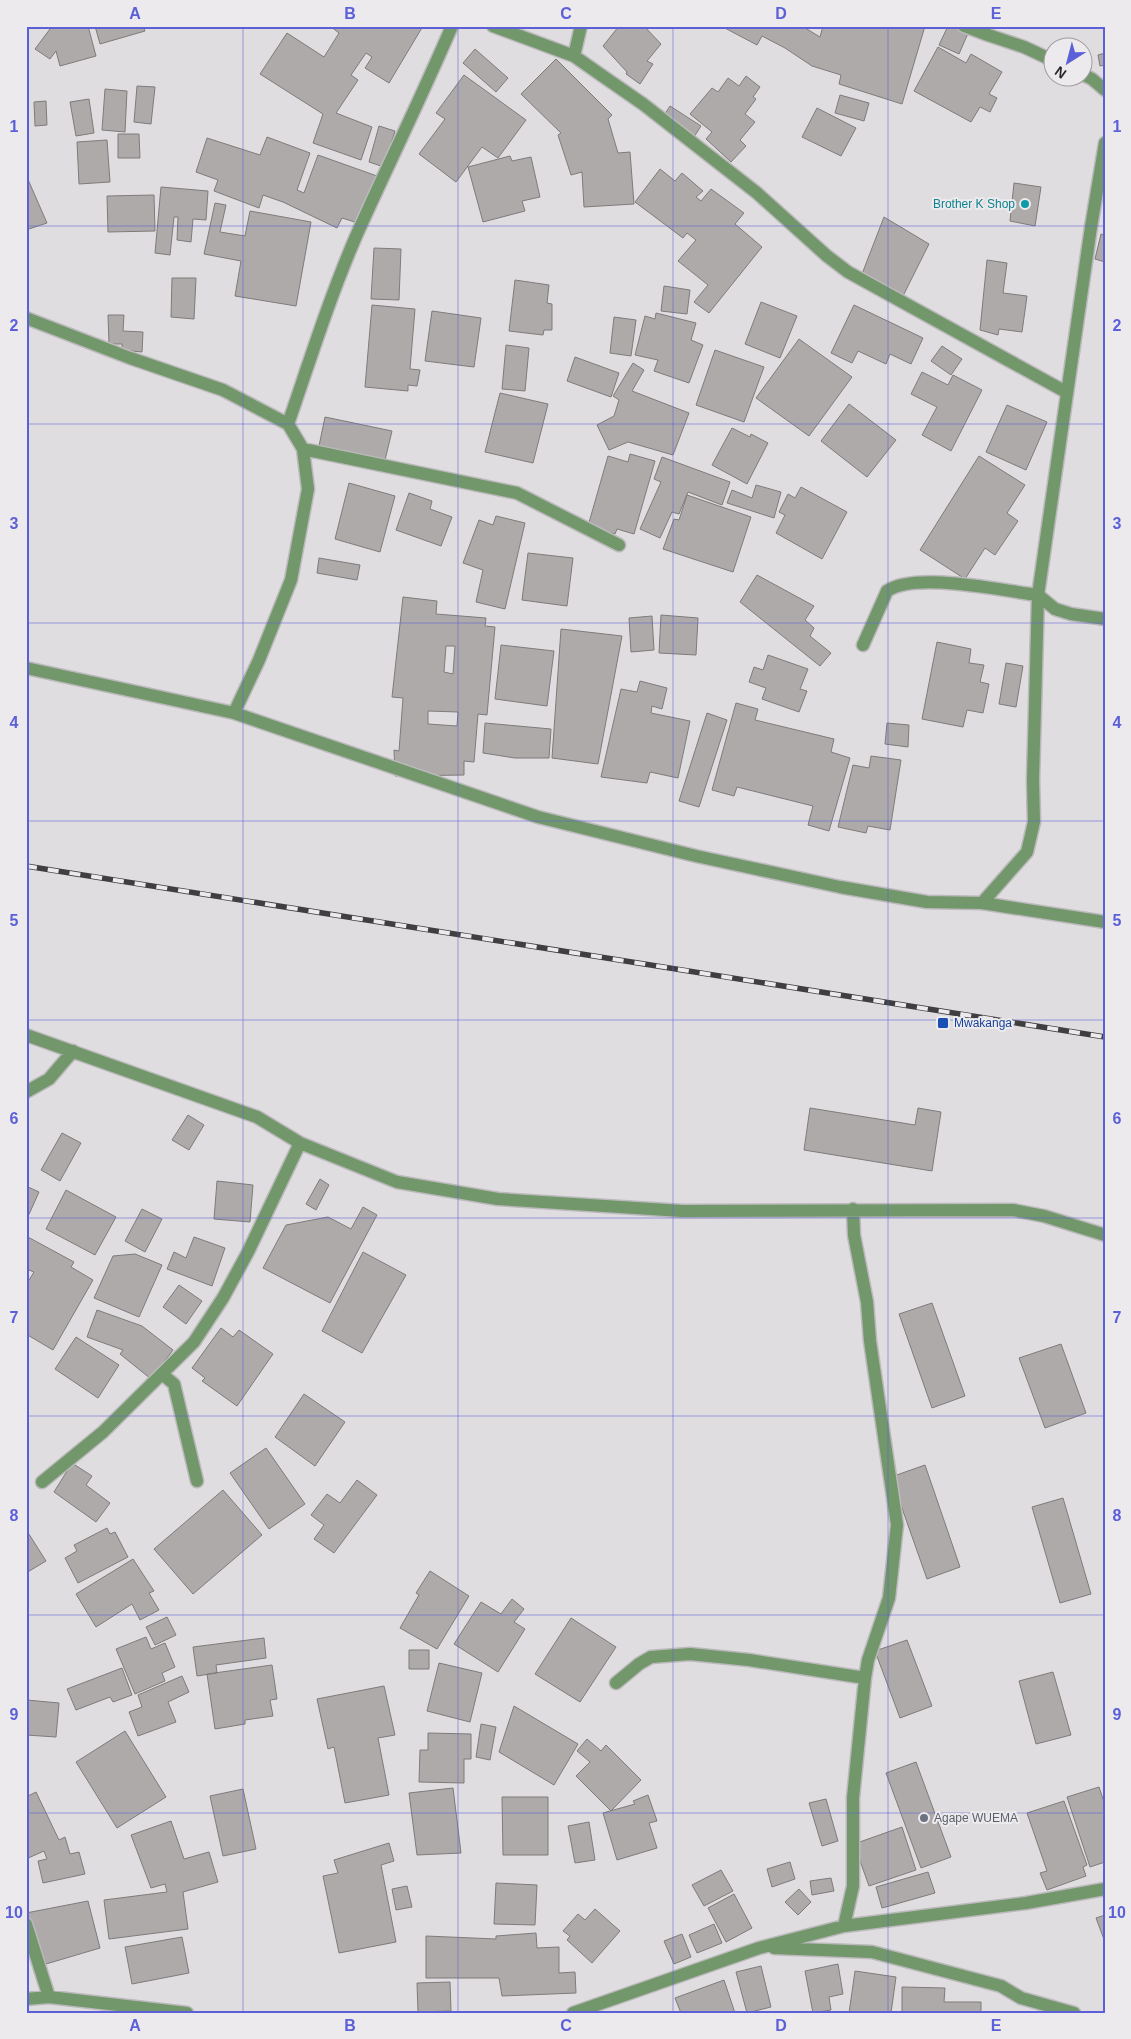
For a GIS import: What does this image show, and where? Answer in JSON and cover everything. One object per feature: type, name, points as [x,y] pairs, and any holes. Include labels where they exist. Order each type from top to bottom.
[{"type":"street","points":[[288,424],[325,314],[357,235],[452,26]]},
{"type":"street","points":[[493,26],[574,56],[643,104],[757,193],[827,256],[848,272],[1066,392]]},
{"type":"street","points":[[574,56],[581,26]]},
{"type":"street","points":[[964,26],[984,30],[1044,56]]},
{"type":"street","points":[[1094,81],[1105,90]]},
{"type":"street","points":[[982,903],[1027,852],[1034,822],[1033,780],[1038,596],[1066,392],[1105,143]]},
{"type":"street","points":[[26,318],[130,358],[223,390],[288,424],[303,449],[308,489],[291,580],[259,660],[234,713]]},
{"type":"street","points":[[303,449],[517,493],[619,545]]},
{"type":"street","points":[[864,645],[887,591],[895,586],[928,582],[1038,596],[1055,609],[1071,614],[1105,619]]},
{"type":"street","points":[[26,668],[234,713],[538,817],[696,856],[840,887],[927,902],[982,903],[1105,922]]},
{"type":"street","points":[[26,1035],[257,1117],[300,1143],[398,1182],[498,1200],[682,1211],[1013,1210],[1044,1216],[1105,1235]]},
{"type":"street","points":[[26,1092],[48,1079],[73,1051]]},
{"type":"street","points":[[42,1482],[103,1432],[194,1342],[223,1298],[248,1252],[300,1143]]},
{"type":"street","points":[[844,1926],[853,1886],[853,1798],[865,1678],[868,1660],[889,1598],[897,1525],[870,1341],[867,1302],[854,1235],[853,1209]]},
{"type":"street","points":[[162,1374],[174,1384],[197,1481]]},
{"type":"street","points":[[616,1683],[638,1664],[651,1657],[690,1654],[749,1660],[865,1678]]},
{"type":"street","points":[[573,2013],[759,1948],[844,1926],[1026,1904],[1105,1889]]},
{"type":"street","points":[[26,1924],[49,1997]]},
{"type":"street","points":[[759,1948],[872,1952],[1000,1986],[1021,1998],[1074,2013]]},
{"type":"street","points":[[26,1999],[49,1997],[187,2013]]},
{"type":"building","points":[[49,26],[88,26],[96,56],[60,66],[56,51],[50,59],[35,49],[50,29]]},
{"type":"building","points":[[95,26],[143,26],[145,31],[100,44]]},
{"type":"building","points":[[330,26],[423,26],[389,83],[365,68],[372,57],[366,53],[351,75],[358,80],[336,113],[372,127],[361,160],[313,143],[323,114],[260,74],[287,33],[324,57],[339,33]]},
{"type":"building","points":[[619,26],[644,26],[661,44],[647,61],[653,64],[640,84],[626,74],[627,72],[603,46]]},
{"type":"building","points":[[721,26],[802,26],[820,37],[823,26],[925,26],[902,104],[839,84],[841,75],[812,66],[785,48],[762,36],[757,45]]},
{"type":"building","points":[[948,26],[960,26],[969,31],[959,54],[939,45]]},
{"type":"building","points":[[938,47],[966,63],[971,54],[1002,72],[989,94],[997,98],[990,112],[980,107],[971,122],[914,91]]},
{"type":"building","points":[[475,49],[508,78],[496,92],[463,63]]},
{"type":"building","points":[[1105,53],[1105,65],[1100,66],[1098,55]]},
{"type":"building","points":[[556,59],[612,115],[608,119],[618,153],[630,152],[634,204],[584,207],[582,172],[571,175],[558,135],[561,133],[521,94]]},
{"type":"building","points":[[464,75],[526,120],[498,158],[482,147],[456,182],[419,154],[445,119],[436,113]]},
{"type":"building","points":[[746,76],[760,87],[753,97],[756,99],[745,114],[755,122],[740,140],[746,146],[731,162],[706,139],[712,132],[690,114],[712,88],[718,92],[728,78],[739,86]]},
{"type":"building","points":[[137,86],[155,87],[151,124],[134,122]]},
{"type":"building","points":[[105,89],[127,91],[125,132],[102,130]]},
{"type":"building","points":[[840,95],[869,103],[864,121],[835,113]]},
{"type":"building","points":[[89,99],[94,133],[76,136],[70,102]]},
{"type":"building","points":[[46,101],[47,125],[35,126],[34,102]]},
{"type":"building","points":[[670,106],[701,126],[694,137],[663,117]]},
{"type":"building","points":[[817,108],[856,128],[841,156],[802,137]]},
{"type":"building","points":[[379,126],[395,131],[384,167],[369,162]]},
{"type":"building","points":[[118,134],[139,134],[140,158],[118,158]]},
{"type":"building","points":[[267,137],[310,153],[297,190],[304,193],[318,155],[377,176],[361,224],[342,218],[337,228],[283,202],[263,195],[259,208],[214,191],[218,180],[196,172],[207,138],[260,155]]},
{"type":"building","points":[[107,140],[110,182],[79,184],[77,142]]},
{"type":"building","points":[[510,156],[512,161],[531,157],[540,197],[522,201],[525,211],[483,222],[468,167]]},
{"type":"building","points":[[660,169],[675,181],[682,173],[703,191],[696,197],[701,201],[711,189],[744,213],[735,224],[762,247],[709,313],[694,302],[708,285],[678,261],[696,240],[687,233],[683,238],[635,202]]},
{"type":"building","points":[[26,175],[47,223],[26,230]]},
{"type":"building","name":"Brother K Shop","points":[[1014,183],[1041,187],[1035,226],[1010,221]]},
{"type":"building","points":[[161,187],[208,191],[206,220],[193,219],[191,242],[177,240],[178,217],[174,217],[170,255],[155,253]]},
{"type":"building","points":[[154,195],[155,231],[108,232],[107,196]]},
{"type":"building","points":[[215,203],[226,205],[220,232],[245,236],[250,211],[311,222],[296,306],[235,296],[241,261],[204,254]]},
{"type":"building","points":[[884,217],[929,244],[901,300],[862,274]]},
{"type":"building","points":[[1101,234],[1105,235],[1105,262],[1095,259]]},
{"type":"building","points":[[374,248],[401,249],[399,300],[371,299]]},
{"type":"building","points":[[987,260],[1007,263],[1003,293],[1027,296],[1022,332],[999,329],[998,335],[980,330]]},
{"type":"building","points":[[172,278],[196,278],[194,319],[171,317]]},
{"type":"building","points":[[515,280],[549,285],[547,303],[552,304],[552,330],[544,330],[543,335],[509,331]]},
{"type":"building","points":[[664,286],[690,290],[687,314],[661,311]]},
{"type":"building","points":[[761,302],[797,316],[780,358],[745,344]]},
{"type":"building","points":[[372,305],[415,309],[410,369],[420,370],[417,386],[408,385],[408,391],[365,387]]},
{"type":"building","points":[[854,305],[923,338],[911,364],[890,354],[886,364],[858,351],[852,363],[831,353]]},
{"type":"building","points":[[432,311],[481,318],[474,367],[425,361]]},
{"type":"building","points":[[656,313],[696,323],[691,340],[703,345],[689,383],[654,371],[658,360],[635,355],[645,316],[655,319]]},
{"type":"building","points":[[108,315],[124,315],[123,331],[143,332],[142,352],[122,350],[122,344],[109,344]]},
{"type":"building","points":[[614,317],[636,320],[631,356],[610,353]]},
{"type":"building","points":[[799,339],[852,377],[809,436],[756,398]]},
{"type":"building","points":[[506,345],[529,348],[525,391],[502,389]]},
{"type":"building","points":[[942,346],[962,359],[951,375],[931,361]]},
{"type":"building","points":[[715,350],[764,367],[744,422],[696,405]]},
{"type":"building","points":[[575,357],[619,373],[611,397],[567,381]]},
{"type":"building","points":[[633,363],[644,370],[632,391],[689,413],[673,455],[628,442],[609,450],[597,425],[614,416],[619,400],[613,396]]},
{"type":"building","points":[[922,372],[948,385],[953,375],[982,390],[951,451],[922,435],[937,407],[911,394]]},
{"type":"building","points":[[500,393],[548,404],[533,463],[485,452]]},
{"type":"building","points":[[849,404],[896,440],[867,477],[821,441]]},
{"type":"building","points":[[1007,405],[1047,422],[1026,470],[986,452]]},
{"type":"building","points":[[325,417],[392,431],[385,460],[319,446]]},
{"type":"building","points":[[732,428],[750,437],[751,434],[768,443],[747,484],[712,465]]},
{"type":"building","points":[[630,454],[655,461],[634,534],[617,529],[615,534],[588,526],[608,456],[628,462]]},
{"type":"building","points":[[979,456],[1025,485],[1007,513],[1018,521],[995,555],[985,548],[965,579],[920,550]]},
{"type":"building","points":[[662,457],[730,482],[722,505],[688,492],[679,514],[672,512],[660,538],[640,529],[661,482],[654,479]]},
{"type":"building","points":[[349,483],[395,496],[380,552],[335,539]]},
{"type":"building","points":[[756,485],[781,492],[774,518],[727,503],[732,490],[752,498]]},
{"type":"building","points":[[801,487],[847,512],[822,559],[776,533],[785,515],[779,512],[788,494],[795,498]]},
{"type":"building","points":[[409,493],[432,501],[430,509],[452,517],[441,546],[396,530]]},
{"type":"building","points":[[687,495],[751,517],[733,572],[663,549],[674,519],[679,520]]},
{"type":"building","points":[[496,516],[525,523],[505,609],[476,602],[483,570],[463,563],[479,520],[493,525]]},
{"type":"building","points":[[528,553],[573,558],[567,606],[522,600]]},
{"type":"building","points":[[319,558],[360,565],[357,580],[317,573]]},
{"type":"building","points":[[757,575],[814,606],[805,620],[814,628],[810,636],[831,653],[820,666],[740,602]]},
{"type":"building","points":[[403,597],[437,601],[436,614],[486,618],[485,626],[495,627],[487,715],[478,714],[474,762],[464,761],[464,775],[395,776],[394,750],[399,751],[403,698],[392,697]],"holes":[[[446,646],[455,646],[453,674],[444,672]],[[428,711],[458,712],[457,726],[428,724]]]},
{"type":"building","points":[[661,615],[698,618],[696,655],[659,653]]},
{"type":"building","points":[[652,616],[654,650],[631,652],[629,618]]},
{"type":"building","points":[[561,629],[622,636],[598,764],[552,758]]},
{"type":"building","points":[[937,642],[971,649],[969,663],[984,665],[980,682],[989,684],[983,713],[967,710],[963,727],[922,719]]},
{"type":"building","points":[[501,645],[554,651],[547,706],[495,699]]},
{"type":"building","points":[[768,655],[808,669],[800,689],[807,691],[799,712],[762,699],[766,688],[749,682],[754,667],[763,670]]},
{"type":"building","points":[[1006,663],[1023,666],[1016,707],[999,704]]},
{"type":"building","points":[[640,681],[667,688],[662,709],[652,706],[651,713],[690,721],[678,778],[650,772],[647,783],[601,777],[621,689],[637,692]]},
{"type":"building","points":[[736,703],[758,709],[755,720],[834,739],[831,752],[850,758],[829,831],[808,825],[813,806],[737,787],[734,796],[712,790]]},
{"type":"building","points":[[707,713],[727,720],[699,807],[679,801]]},
{"type":"building","points":[[485,723],[551,729],[549,758],[515,758],[483,753]]},
{"type":"building","points":[[887,723],[909,725],[908,747],[885,744]]},
{"type":"building","points":[[871,756],[901,760],[890,830],[868,826],[866,833],[838,827],[853,765],[869,768]]},
{"type":"building","points":[[810,1108],[915,1125],[918,1108],[941,1112],[932,1171],[804,1150]]},
{"type":"building","points":[[188,1115],[204,1125],[189,1150],[172,1140]]},
{"type":"building","points":[[62,1133],[81,1143],[60,1181],[41,1170]]},
{"type":"building","points":[[320,1179],[329,1185],[316,1210],[306,1204]]},
{"type":"building","points":[[217,1181],[253,1185],[250,1222],[214,1219]]},
{"type":"building","points":[[26,1186],[39,1192],[26,1221]]},
{"type":"building","points":[[66,1190],[116,1217],[95,1255],[46,1229]]},
{"type":"building","points":[[363,1207],[377,1215],[330,1303],[263,1268],[286,1225],[328,1217],[351,1229]]},
{"type":"building","points":[[142,1209],[162,1219],[145,1252],[125,1241]]},
{"type":"building","points":[[26,1236],[74,1262],[71,1267],[93,1280],[53,1350],[26,1334],[26,1285],[34,1272],[29,1270],[26,1274]]},
{"type":"building","points":[[194,1237],[225,1248],[212,1286],[167,1269],[174,1252],[186,1258]]},
{"type":"building","points":[[363,1252],[406,1275],[362,1353],[322,1331]]},
{"type":"building","points":[[135,1254],[162,1265],[139,1317],[94,1298],[113,1256]]},
{"type":"building","points":[[179,1285],[202,1301],[186,1324],[163,1307]]},
{"type":"building","points":[[932,1303],[965,1396],[932,1408],[899,1314]]},
{"type":"building","points":[[97,1310],[142,1326],[173,1350],[151,1379],[120,1354],[123,1350],[87,1337]]},
{"type":"building","points":[[221,1328],[233,1337],[239,1330],[273,1354],[237,1406],[202,1381],[205,1378],[192,1368]]},
{"type":"building","points":[[76,1337],[119,1365],[98,1398],[55,1369]]},
{"type":"building","points":[[1061,1344],[1086,1413],[1045,1428],[1019,1358]]},
{"type":"building","points":[[304,1394],[345,1422],[315,1466],[275,1437]]},
{"type":"building","points":[[266,1448],[305,1504],[269,1529],[230,1473]]},
{"type":"building","points":[[72,1463],[92,1476],[86,1485],[110,1503],[96,1522],[54,1492]]},
{"type":"building","points":[[925,1465],[960,1567],[927,1579],[891,1477]]},
{"type":"building","points":[[357,1480],[377,1495],[334,1553],[314,1539],[324,1525],[311,1515],[327,1494],[340,1503]]},
{"type":"building","points":[[223,1490],[262,1535],[193,1594],[154,1549]]},
{"type":"building","points":[[1063,1498],[1091,1594],[1060,1603],[1032,1507]]},
{"type":"building","points":[[107,1528],[110,1534],[115,1532],[128,1557],[78,1583],[65,1558],[77,1551],[74,1545]]},
{"type":"building","points":[[26,1532],[46,1561],[26,1573]]},
{"type":"building","points":[[133,1559],[154,1591],[149,1593],[159,1610],[140,1620],[132,1604],[96,1627],[76,1594]]},
{"type":"building","points":[[430,1571],[469,1596],[437,1649],[400,1628],[419,1595],[416,1593]]},
{"type":"building","points":[[512,1599],[524,1609],[514,1622],[525,1629],[498,1672],[454,1644],[481,1602],[501,1614]]},
{"type":"building","points":[[167,1617],[176,1635],[155,1645],[146,1627]]},
{"type":"building","points":[[571,1618],[616,1647],[580,1702],[535,1674]]},
{"type":"building","points":[[146,1637],[151,1649],[165,1643],[175,1667],[162,1673],[165,1681],[135,1694],[116,1649]]},
{"type":"building","points":[[264,1638],[266,1658],[216,1665],[217,1673],[197,1676],[193,1647]]},
{"type":"building","points":[[907,1640],[932,1706],[900,1718],[875,1651]]},
{"type":"building","points":[[409,1650],[429,1650],[429,1669],[409,1669]]},
{"type":"building","points":[[439,1663],[482,1673],[470,1722],[427,1711]]},
{"type":"building","points":[[272,1665],[277,1699],[270,1700],[273,1716],[245,1720],[245,1724],[215,1729],[207,1674]]},
{"type":"building","points":[[122,1668],[132,1695],[113,1702],[110,1697],[76,1710],[67,1689]]},
{"type":"building","points":[[1053,1672],[1071,1735],[1036,1744],[1019,1681]]},
{"type":"building","points":[[182,1676],[189,1692],[168,1702],[176,1722],[138,1736],[129,1712],[142,1707],[138,1695]]},
{"type":"building","points":[[384,1686],[395,1735],[378,1738],[389,1795],[345,1803],[334,1747],[328,1749],[317,1699]]},
{"type":"building","points":[[27,1700],[59,1703],[56,1737],[26,1735]]},
{"type":"building","points":[[514,1706],[578,1744],[554,1785],[499,1752]]},
{"type":"building","points":[[481,1724],[496,1727],[490,1760],[476,1757]]},
{"type":"building","points":[[125,1731],[166,1797],[117,1828],[76,1762]]},
{"type":"building","points":[[428,1733],[471,1734],[471,1759],[464,1759],[464,1783],[419,1782],[420,1750],[428,1750]]},
{"type":"building","points":[[587,1739],[601,1751],[606,1745],[641,1780],[611,1811],[576,1776],[590,1762],[577,1751]]},
{"type":"building","points":[[916,1762],[951,1857],[921,1868],[886,1773]]},
{"type":"building","points":[[1099,1787],[1105,1805],[1105,1862],[1090,1867],[1067,1797]]},
{"type":"building","points":[[453,1788],[461,1853],[417,1855],[409,1793]]},
{"type":"building","points":[[243,1789],[256,1849],[223,1856],[210,1796]]},
{"type":"building","points":[[36,1792],[59,1840],[65,1837],[70,1854],[79,1852],[85,1874],[43,1883],[38,1861],[47,1859],[44,1851],[26,1859],[26,1797]]},
{"type":"building","points":[[648,1795],[657,1821],[649,1823],[657,1848],[617,1860],[603,1813],[635,1804],[633,1801]]},
{"type":"building","points":[[502,1797],[548,1797],[548,1855],[503,1855]]},
{"type":"building","points":[[826,1799],[838,1841],[822,1846],[809,1803]]},
{"type":"building","points":[[1064,1801],[1087,1865],[1083,1867],[1086,1876],[1047,1890],[1040,1873],[1047,1871],[1027,1813]]},
{"type":"building","points":[[171,1821],[184,1859],[209,1852],[218,1882],[183,1892],[188,1929],[109,1939],[104,1900],[167,1892],[165,1884],[151,1888],[131,1835]]},
{"type":"building","points":[[589,1822],[595,1860],[575,1863],[568,1826]]},
{"type":"building","points":[[902,1827],[916,1870],[869,1886],[854,1844]]},
{"type":"building","points":[[389,1843],[394,1861],[381,1865],[396,1942],[339,1953],[323,1876],[338,1873],[334,1860]]},
{"type":"building","points":[[790,1862],[795,1879],[772,1887],[767,1869]]},
{"type":"building","points":[[721,1870],[733,1891],[704,1906],[692,1885]]},
{"type":"building","points":[[928,1872],[935,1893],[882,1908],[876,1887]]},
{"type":"building","points":[[831,1878],[834,1891],[812,1895],[810,1881]]},
{"type":"building","points":[[496,1883],[537,1885],[535,1925],[494,1924]]},
{"type":"building","points":[[407,1886],[412,1907],[396,1910],[392,1889]]},
{"type":"building","points":[[799,1889],[811,1902],[798,1915],[785,1902]]},
{"type":"building","points":[[734,1894],[752,1928],[726,1942],[708,1908]]},
{"type":"building","points":[[88,1901],[100,1948],[46,1964],[26,1913]]},
{"type":"building","points":[[595,1909],[620,1931],[592,1963],[567,1940],[570,1936],[563,1931],[578,1914],[585,1920]]},
{"type":"building","points":[[1105,1915],[1105,1942],[1096,1918]]},
{"type":"building","points":[[714,1924],[722,1943],[697,1953],[689,1935]]},
{"type":"building","points":[[536,1933],[537,1948],[559,1947],[559,1973],[575,1972],[576,1993],[502,1996],[499,1978],[426,1978],[426,1936],[496,1939],[496,1936]]},
{"type":"building","points":[[682,1934],[691,1957],[674,1964],[664,1941]]},
{"type":"building","points":[[182,1937],[189,1973],[132,1984],[125,1947]]},
{"type":"building","points":[[838,1964],[843,1994],[829,1997],[831,2010],[813,2013],[805,1971]]},
{"type":"building","points":[[761,1966],[771,2007],[747,2013],[736,1972]]},
{"type":"building","points":[[855,1971],[896,1977],[891,2013],[849,2013]]},
{"type":"building","points":[[724,1980],[735,2013],[681,2013],[675,1998]]},
{"type":"building","points":[[450,1982],[451,2011],[418,2012],[417,1983]]},
{"type":"building","points":[[902,1987],[945,1988],[944,2002],[981,2002],[981,2013],[902,2013]]},
{"type":"railway","points":[[26,866],[1105,1037]]},
{"type":"place","name":"Brother K Shop","points":[[1025,204]]},
{"type":"place","name":"Mwakanga","points":[[943,1023]]},
{"type":"place","name":"Agape WUEMA","points":[[924,1818]]}]
